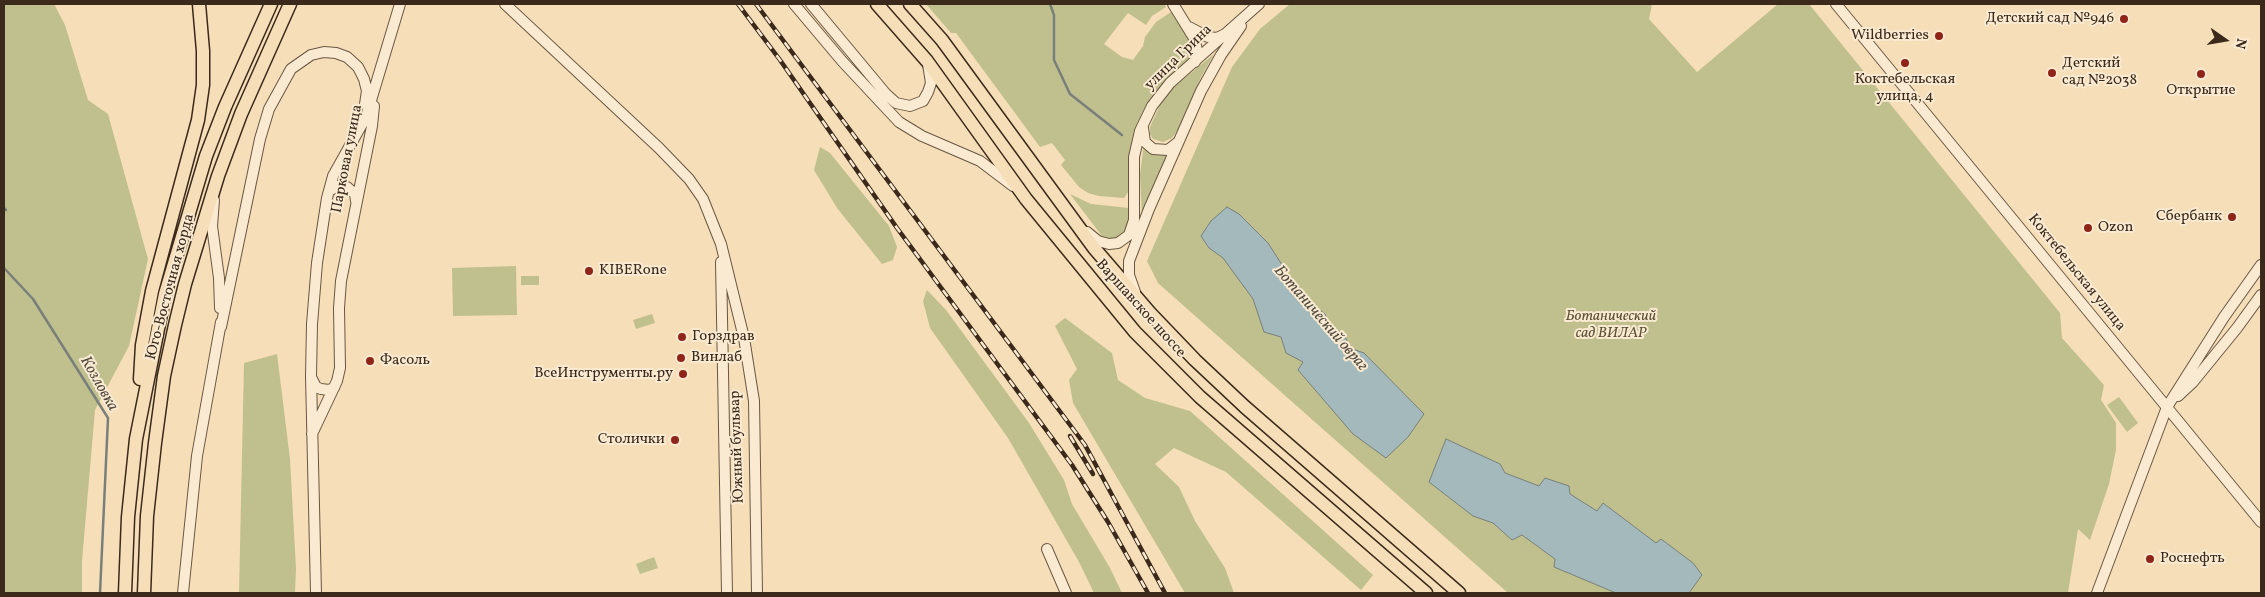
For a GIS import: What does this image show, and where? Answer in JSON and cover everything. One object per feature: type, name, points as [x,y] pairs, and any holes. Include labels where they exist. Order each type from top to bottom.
[{"type":"main road","points":[[136,439],[142,345],[152,291],[190,153],[202,94],[203,51],[199,4]]},
{"type":"main road","name":"Юго-Восточная хорда","points":[[125,593],[128,517],[136,439],[163,302],[185,222],[225,107],[271,4]]},
{"type":"main road","name":"Юго-Восточная хорда","points":[[144,593],[148,516],[164,376],[185,284],[218,176],[241,114],[290,4]]},
{"type":"main road","name":"Варшавское шоссе","points":[[877,4],[927,61],[1026,199],[1116,310],[1179,377],[1426,593]]},
{"type":"main road","name":"Варшавское шоссе","points":[[910,4],[942,40],[1094,248],[1150,313],[1195,360],[1245,407],[1459,593]]},
{"type":"street","points":[[375,90],[400,4]]},
{"type":"street","name":"Южный бульвар","points":[[505,4],[659,148],[689,179],[703,199],[721,244],[744,338],[754,401],[757,593]]},
{"type":"street","points":[[794,4],[842,61],[898,122],[922,136],[980,161],[1007,181],[1026,199]]},
{"type":"street","points":[[811,4],[886,94],[896,103],[905,106],[915,106],[926,97],[931,83],[927,61]]},
{"type":"street","points":[[1173,4],[1189,27],[1194,38],[1198,54],[1195,62]]},
{"type":"street","name":"улица Грина","points":[[1150,313],[1131,283],[1130,261],[1178,142],[1201,92],[1229,37],[1259,4]]},
{"type":"street","name":"Коктебельская улица","points":[[1836,4],[2261,522]]},
{"type":"street","points":[[1189,27],[1208,37],[1229,37]]},
{"type":"street","name":"улица Грина","points":[[1061,203],[1091,236],[1098,241],[1114,244],[1127,238],[1133,229],[1134,220],[1134,157],[1140,131],[1146,117],[1160,94],[1211,48],[1229,37]]},
{"type":"street","points":[[1194,38],[1211,48]]},
{"type":"street","points":[[183,593],[197,456],[206,396],[260,139],[269,109],[291,70],[311,55],[330,53],[347,57],[358,67],[364,79],[367,91],[363,122]]},
{"type":"street","name":"Парковая улица","points":[[316,593],[311,376],[312,324],[317,263],[333,176],[363,122],[375,90]]},
{"type":"street","name":"Парковая улица","points":[[312,435],[338,381],[340,368],[339,308],[341,281],[372,126],[375,90]]},
{"type":"street","points":[[1146,117],[1142,132],[1149,146],[1157,150],[1168,150],[1178,142]]},
{"type":"street","points":[[218,176],[212,226],[219,278],[221,327]]},
{"type":"street","points":[[329,191],[338,186],[347,187],[355,194],[356,200]]},
{"type":"street","name":"Южный бульвар","points":[[721,244],[727,593]]},
{"type":"street","points":[[2098,593],[2167,407],[2224,317],[2261,265]]},
{"type":"street","points":[[2167,407],[2193,382],[2261,295]]},
{"type":"street","points":[[311,376],[316,387],[325,390],[334,388]]},
{"type":"street","points":[[1047,549],[1066,593]]},
{"type":"green space","points":[[4,4],[54,4],[65,25],[88,100],[108,114],[148,259],[129,346],[95,410],[82,561],[82,593],[4,593]]},
{"type":"green space","points":[[926,4],[1164,4],[1166,7],[1152,16],[1146,25],[1128,13],[1104,44],[1122,57],[1133,60],[1143,46],[1145,37],[1156,22],[1171,12],[1186,29],[1193,48],[1192,56],[1151,97],[1141,115],[1134,131],[1130,151],[1129,191],[1124,198],[1099,196],[1088,193],[1079,187],[1061,165],[1065,160],[1052,143],[1040,147],[956,33],[951,33]]},
{"type":"green space","name":"Ботанический сад ВИЛАР","points":[[1290,4],[1652,4],[1649,19],[1697,72],[1778,4],[1809,4],[2060,313],[2062,338],[2104,385],[2101,400],[2116,423],[2116,450],[2109,484],[2090,540],[2078,529],[2068,593],[1508,593],[1158,283],[1147,261],[1232,67],[1260,29]]},
{"type":"green space","points":[[1214,54],[1201,77],[1179,128],[1172,138],[1163,142],[1153,139],[1150,134],[1150,127],[1160,105],[1174,87]]},
{"type":"green space","points":[[1144,144],[1168,153],[1142,217],[1140,174]]},
{"type":"green space","points":[[820,147],[830,153],[889,226],[897,247],[893,260],[882,264],[837,208],[814,170]]},
{"type":"green space","points":[[1070,194],[1091,204],[1129,208],[1130,220],[1124,233],[1114,239],[1102,236]]},
{"type":"green space","points":[[516,266],[517,315],[453,316],[452,268]]},
{"type":"green space","points":[[521,276],[539,276],[539,285],[521,285]]},
{"type":"green space","points":[[927,290],[946,310],[1029,423],[1064,480],[1072,504],[1110,568],[1122,593],[1094,593],[1079,562],[1008,438],[930,328],[923,301]]},
{"type":"green space","points":[[652,314],[655,323],[636,329],[633,320]]},
{"type":"green space","points":[[1065,318],[1112,353],[1118,380],[1145,398],[1190,411],[1373,575],[1361,590],[1226,472],[1174,448],[1155,464],[1179,487],[1195,521],[1225,568],[1234,593],[1185,593],[1073,403],[1069,380],[1077,369],[1055,326]]},
{"type":"green space","points":[[277,354],[290,459],[296,569],[295,593],[239,593],[244,363]]},
{"type":"green space","points":[[2119,397],[2138,423],[2127,432],[2107,405]]},
{"type":"green space","points":[[654,557],[658,568],[640,574],[636,564]]},
{"type":"water","points":[[1227,207],[1239,214],[1268,243],[1302,296],[1325,314],[1329,326],[1344,334],[1350,348],[1364,353],[1424,414],[1408,437],[1386,458],[1353,434],[1298,370],[1303,362],[1286,353],[1281,337],[1264,332],[1253,299],[1223,258],[1209,248],[1201,236],[1211,221]]},
{"type":"water","points":[[1446,439],[1500,464],[1505,473],[1539,486],[1545,478],[1569,486],[1570,494],[1597,511],[1603,503],[1656,543],[1661,539],[1693,563],[1702,575],[1689,593],[1616,593],[1554,567],[1555,559],[1522,535],[1512,540],[1493,523],[1473,516],[1429,482]]},
{"type":"waterway","name":"Ботанический овраг","points":[[1050,4],[1054,15],[1054,60],[1070,94],[1122,135]]},
{"type":"waterway","name":"Козловка","points":[[4,268],[33,299],[108,418],[100,593]]},
{"type":"railway","points":[[738,4],[780,60],[897,228],[1072,465],[1108,522],[1148,593]]},
{"type":"railway","points":[[756,4],[1085,445],[1165,593]]},
{"type":"railway","points":[[1070,436],[1093,474]]},
{"type":"place","name":"Детский сад №946","points":[[2124,19]]},
{"type":"place","name":"Wildberries","points":[[1939,36]]},
{"type":"place","name":"Коктебельская улица, 4","points":[[1905,63]]},
{"type":"place","name":"Детский сад №2038","points":[[2052,73]]},
{"type":"place","name":"Открытие","points":[[2201,74]]},
{"type":"place","name":"Сбербанк","points":[[2232,217]]},
{"type":"place","name":"Ozon","points":[[2088,228]]},
{"type":"place","name":"KIBERone","points":[[589,271]]},
{"type":"place","name":"Горздрав","points":[[682,337]]},
{"type":"place","name":"Винлаб","points":[[681,358]]},
{"type":"place","name":"Фасоль","points":[[370,361]]},
{"type":"place","name":"ВсеИнструменты.ру","points":[[683,374]]},
{"type":"place","name":"Столички","points":[[675,440]]},
{"type":"place","name":"Роснефть","points":[[2150,559]]}]
